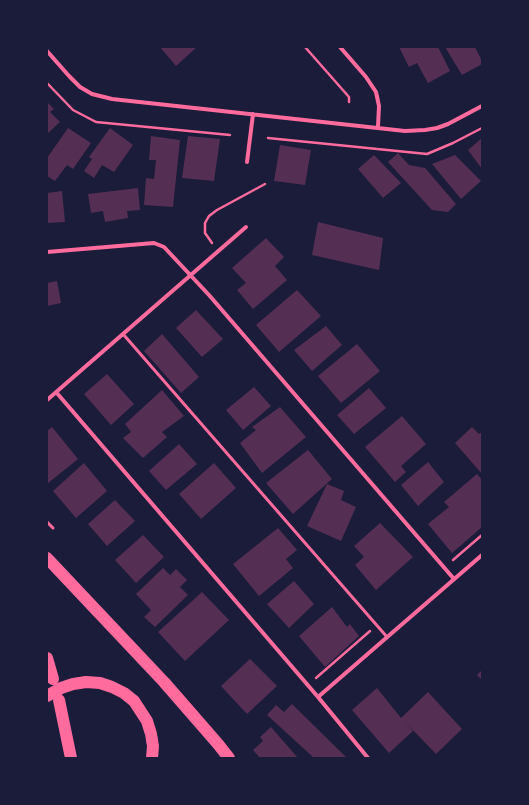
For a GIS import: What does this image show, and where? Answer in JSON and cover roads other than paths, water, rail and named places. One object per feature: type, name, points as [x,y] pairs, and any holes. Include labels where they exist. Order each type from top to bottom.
[{"type":"highway","points":[[47,558],[164,682],[229,758]]},
{"type":"highway","points":[[47,658],[54,679]]},
{"type":"highway","points":[[47,696],[61,688],[86,682],[100,683],[124,693],[134,701],[147,721],[152,734],[152,758]]},
{"type":"highway","points":[[59,700],[71,758]]},
{"type":"street","points":[[340,47],[366,77],[376,92],[379,106],[378,127]]},
{"type":"street","points":[[47,51],[80,87],[92,94],[112,99],[405,131],[437,128],[448,124],[482,106]]},
{"type":"street","points":[[248,162],[254,114]]},
{"type":"street","points":[[47,400],[246,227]]},
{"type":"street","points":[[47,252],[154,242],[164,247],[209,295],[454,579]]},
{"type":"street","points":[[56,392],[318,697],[368,758]]},
{"type":"street","points":[[318,697],[482,555]]},
{"type":"lane","points":[[123,334],[387,637]]},
{"type":"lane","points":[[47,522],[53,528]]}]
